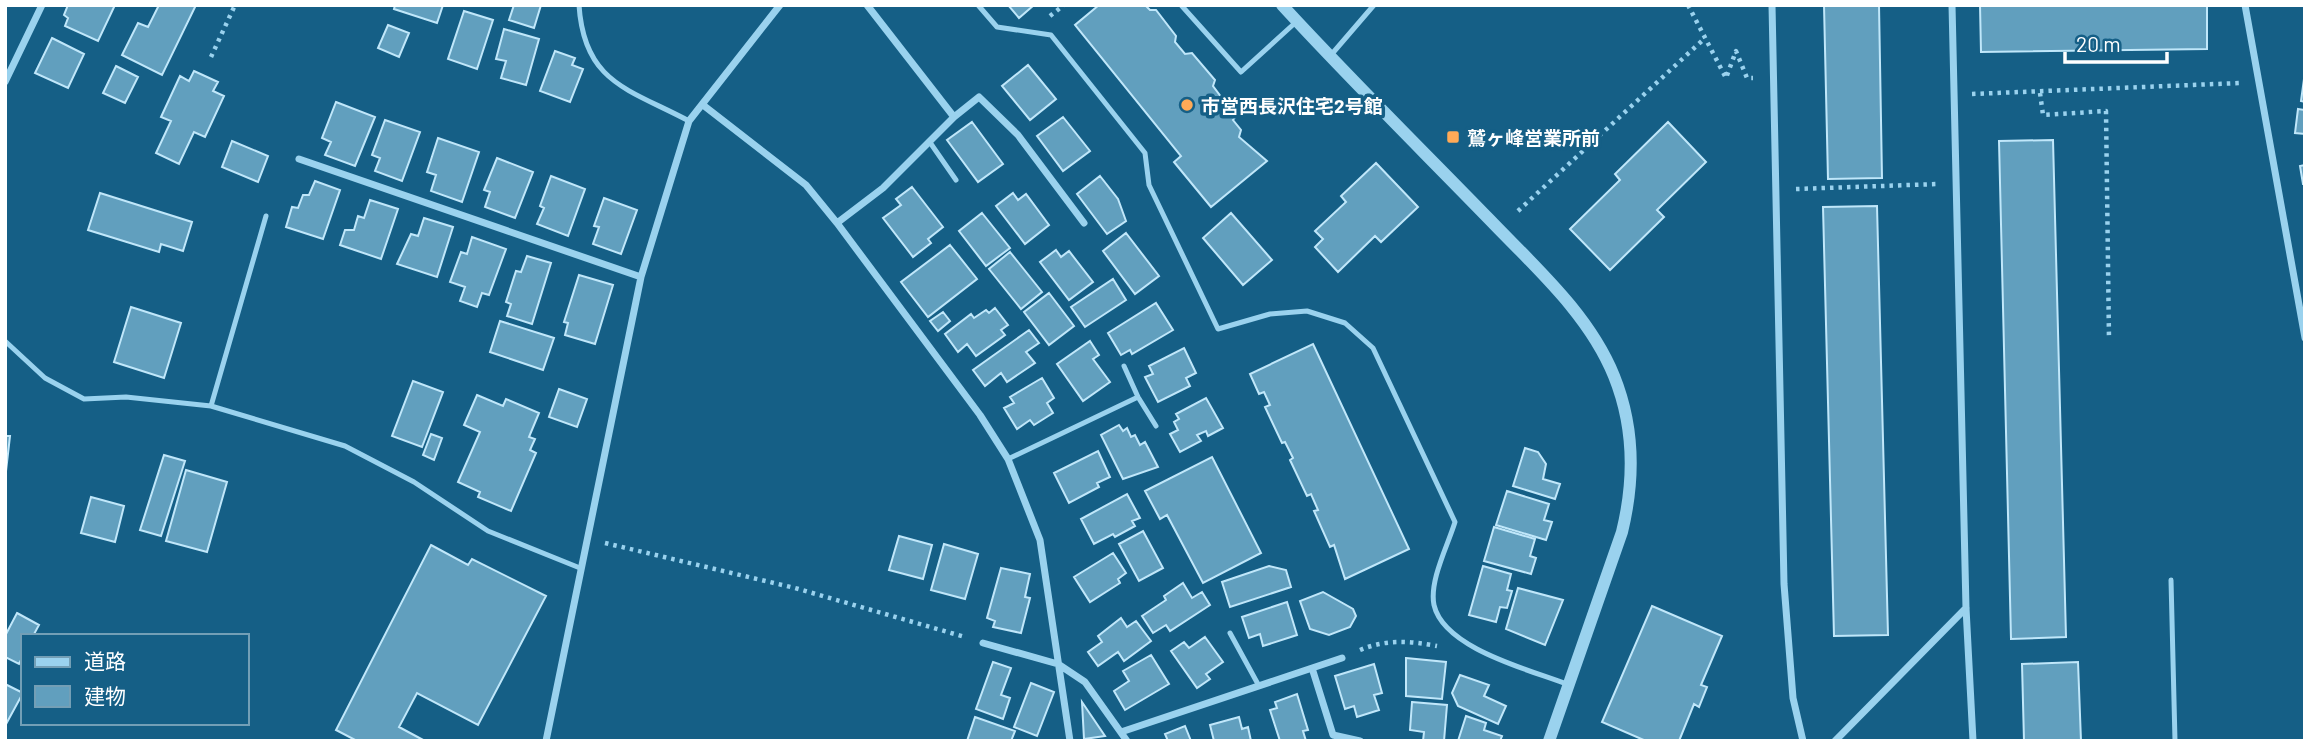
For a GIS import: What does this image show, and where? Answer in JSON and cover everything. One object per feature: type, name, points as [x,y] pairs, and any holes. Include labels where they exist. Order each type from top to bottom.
[{"type":"street","points":[[5,82],[42,5]]},
{"type":"street","points":[[546,741],[641,276],[689,121],[780,5]]},
{"type":"street","points":[[1282,5],[1555,288],[1599,347],[1614,376],[1630,440],[1633,475],[1629,502],[1622,532],[1549,741]]},
{"type":"street","points":[[1772,5],[1784,584],[1793,698],[1803,741]]},
{"type":"street","points":[[1952,5],[1966,608],[1973,741]]},
{"type":"street","points":[[2245,5],[2305,338]]},
{"type":"street","points":[[869,6],[954,117]]},
{"type":"street","points":[[837,223],[883,188],[954,117],[979,97],[1018,135],[1084,223]]},
{"type":"street","points":[[703,105],[806,185],[980,415],[1008,459],[1040,540],[1070,741]]},
{"type":"street","points":[[299,159],[641,276]]},
{"type":"street","points":[[1835,741],[1966,608]]},
{"type":"street","points":[[983,643],[1058,664],[1085,681],[1127,741]]},
{"type":"street","points":[[1121,732],[1342,658]]},
{"type":"street","points":[[1312,668],[1333,735],[1360,741]]},
{"type":"lane","points":[[579,5],[585,46],[603,75],[689,121]]},
{"type":"lane","points":[[978,5],[997,27],[1051,35],[1145,153],[1149,185],[1219,329],[1270,314],[1307,311],[1345,323],[1373,348],[1455,522],[1435,584],[1434,605],[1445,626],[1461,642],[1569,685]]},
{"type":"lane","points":[[1181,5],[1241,72],[1297,21]]},
{"type":"lane","points":[[1331,55],[1374,5]]},
{"type":"lane","points":[[929,141],[957,180]]},
{"type":"lane","points":[[211,406],[266,216]]},
{"type":"lane","points":[[5,341],[44,378],[84,399],[126,397],[211,406],[345,446],[414,482],[488,531],[580,568]]},
{"type":"lane","points":[[1124,366],[1138,397],[1156,426]]},
{"type":"lane","points":[[1008,459],[1138,397]]},
{"type":"lane","points":[[2171,580],[2175,741]]},
{"type":"lane","points":[[1230,633],[1259,686]]},
{"type":"path","points":[[211,57],[235,5]]},
{"type":"path","points":[[1688,5],[1726,78],[1736,51],[1747,78],[1753,78]]},
{"type":"path","points":[[1518,211],[1705,38]]},
{"type":"path","points":[[1954,94],[2040,93],[2245,83]]},
{"type":"path","points":[[2040,93],[2043,115],[2106,111],[2109,340]]},
{"type":"path","points":[[1794,190],[1956,183]]},
{"type":"path","points":[[587,539],[795,588],[983,643]]},
{"type":"path","points":[[1342,658],[1376,643],[1411,641],[1446,647],[1461,642]]},
{"type":"building","points":[[68,5],[115,5],[98,41],[65,26],[68,18],[64,15]]},
{"type":"building","points":[[159,5],[196,5],[162,75],[122,55],[138,23],[148,27]]},
{"type":"building","points":[[395,5],[443,5],[437,23],[394,9]]},
{"type":"building","points":[[514,5],[541,5],[534,28],[509,20]]},
{"type":"building","points":[[1008,5],[1034,5],[1019,18]]},
{"type":"building","name":"市営西長沢住宅2号館","points":[[1099,5],[1145,5],[1150,10],[1156,10],[1176,36],[1175,42],[1185,54],[1192,53],[1215,80],[1213,86],[1222,98],[1227,96],[1240,111],[1233,120],[1241,130],[1239,137],[1267,161],[1211,207],[1174,162],[1181,156],[1075,25]]},
{"type":"building","points":[[1824,5],[1879,5],[1882,178],[1828,179]]},
{"type":"building","points":[[1980,5],[2207,5],[2207,49],[1981,52]]},
{"type":"building","points":[[464,11],[493,20],[477,69],[448,59]]},
{"type":"building","points":[[388,25],[409,33],[399,57],[378,48]]},
{"type":"building","points":[[504,29],[539,39],[526,85],[501,78],[506,61],[496,59]]},
{"type":"building","points":[[52,38],[84,54],[68,88],[35,73]]},
{"type":"building","points":[[555,51],[575,58],[572,65],[583,69],[570,102],[540,91]]},
{"type":"building","points":[[1028,65],[1056,99],[1030,120],[1002,86]]},
{"type":"building","points":[[116,66],[138,77],[125,103],[103,93]]},
{"type":"building","points":[[194,71],[218,82],[213,91],[224,96],[205,137],[194,132],[179,164],[156,153],[171,121],[161,117],[180,76],[189,81]]},
{"type":"building","points":[[2305,79],[2305,102],[2301,101]]},
{"type":"building","points":[[336,102],[375,117],[355,166],[325,155],[331,142],[322,138]]},
{"type":"building","points":[[2298,109],[2305,110],[2305,134],[2295,133]]},
{"type":"building","points":[[1063,117],[1090,151],[1063,171],[1037,136]]},
{"type":"building","points":[[385,120],[420,132],[402,181],[375,171],[380,158],[372,155]]},
{"type":"building","points":[[972,122],[1003,164],[978,182],[947,140]]},
{"type":"building","points":[[1668,122],[1706,162],[1657,210],[1664,217],[1610,270],[1570,229],[1620,180],[1615,174]]},
{"type":"building","points":[[438,138],[479,152],[462,202],[431,191],[436,175],[427,172]]},
{"type":"building","points":[[2053,140],[2066,637],[2011,639],[1999,141]]},
{"type":"building","points":[[232,141],[268,156],[258,182],[222,167]]},
{"type":"building","points":[[497,158],[533,172],[515,218],[485,207],[490,192],[484,190]]},
{"type":"building","points":[[1376,163],[1418,207],[1381,242],[1375,236],[1338,272],[1315,247],[1323,239],[1315,231],[1346,202],[1341,196]]},
{"type":"building","points":[[2305,165],[2305,184],[2303,184],[2300,166]]},
{"type":"building","points":[[551,176],[585,189],[568,236],[537,224],[544,208],[540,206]]},
{"type":"building","points":[[1100,176],[1118,199],[1126,221],[1107,234],[1077,194]]},
{"type":"building","points":[[315,181],[340,190],[323,239],[286,227],[292,207],[298,208],[303,195],[309,195]]},
{"type":"building","points":[[912,187],[943,227],[928,239],[931,243],[913,257],[883,218],[901,205],[896,199]]},
{"type":"building","points":[[100,193],[192,222],[183,251],[161,244],[159,252],[88,230]]},
{"type":"building","points":[[1013,193],[1018,200],[1026,194],[1049,225],[1025,244],[996,206]]},
{"type":"building","points":[[604,198],[637,210],[621,254],[593,244],[599,227],[594,226]]},
{"type":"building","points":[[370,200],[398,209],[381,259],[340,245],[345,230],[354,230],[358,216],[364,218]]},
{"type":"building","points":[[1877,206],[1888,635],[1834,636],[1823,207]]},
{"type":"building","points":[[982,213],[1010,248],[986,266],[959,231]]},
{"type":"building","points":[[1231,213],[1272,260],[1243,285],[1203,238]]},
{"type":"building","points":[[424,218],[453,227],[437,277],[397,264],[411,234],[418,236]]},
{"type":"building","points":[[1126,233],[1159,276],[1135,294],[1103,251]]},
{"type":"building","points":[[472,237],[506,249],[489,295],[482,293],[477,307],[460,301],[465,287],[450,282],[461,252],[467,254]]},
{"type":"building","points":[[950,245],[977,279],[928,317],[901,282]]},
{"type":"building","points":[[1056,250],[1061,257],[1069,251],[1093,282],[1069,300],[1040,262]]},
{"type":"building","points":[[1010,252],[1042,292],[1021,309],[989,269]]},
{"type":"building","points":[[527,256],[551,263],[532,324],[507,316],[511,304],[506,302],[516,271],[521,272]]},
{"type":"building","points":[[579,275],[613,285],[595,344],[565,335],[568,323],[564,322]]},
{"type":"building","points":[[1113,279],[1126,300],[1085,327],[1071,307]]},
{"type":"building","points":[[1049,293],[1074,326],[1049,345],[1024,312]]},
{"type":"building","points":[[1156,303],[1173,330],[1132,354],[1130,350],[1121,355],[1108,333]]},
{"type":"building","points":[[131,307],[181,323],[164,378],[114,362]]},
{"type":"building","points":[[995,308],[1008,325],[1001,330],[1005,335],[976,356],[967,344],[958,352],[945,334],[971,314],[974,318]]},
{"type":"building","points":[[943,312],[950,321],[938,331],[930,321]]},
{"type":"building","points":[[500,321],[554,338],[543,370],[490,352]]},
{"type":"building","points":[[1029,330],[1039,343],[1026,352],[1035,363],[1007,382],[1001,373],[985,386],[973,370]]},
{"type":"building","points":[[1090,341],[1099,355],[1093,359],[1110,382],[1083,401],[1057,364]]},
{"type":"building","points":[[1313,344],[1409,549],[1345,579],[1334,545],[1330,547],[1314,511],[1318,510],[1311,494],[1307,496],[1290,460],[1293,458],[1285,442],[1282,443],[1265,407],[1270,405],[1264,392],[1259,394],[1250,374]]},
{"type":"building","points":[[1184,348],[1196,373],[1186,378],[1190,386],[1158,402],[1145,377],[1153,374],[1149,366]]},
{"type":"building","points":[[1042,378],[1054,398],[1047,403],[1053,413],[1034,425],[1030,420],[1017,429],[1004,408],[1014,403],[1010,397]]},
{"type":"building","points":[[413,381],[443,392],[422,447],[392,436]]},
{"type":"building","points":[[559,389],[587,399],[577,427],[549,417]]},
{"type":"building","points":[[477,395],[503,406],[506,399],[539,413],[529,437],[535,439],[530,450],[536,453],[511,511],[478,497],[480,492],[458,482],[480,432],[464,425]]},
{"type":"building","points":[[1206,398],[1223,428],[1208,436],[1206,431],[1197,435],[1201,441],[1180,452],[1170,434],[1178,430],[1174,422],[1179,419],[1176,414]]},
{"type":"building","points":[[1119,425],[1123,431],[1127,428],[1131,437],[1135,435],[1140,445],[1145,442],[1158,467],[1123,479],[1101,435]]},
{"type":"building","points":[[431,434],[442,438],[434,460],[423,455]]},
{"type":"building","points":[[5,436],[10,436],[5,480]]},
{"type":"building","points":[[1525,448],[1538,452],[1546,464],[1543,479],[1560,484],[1555,499],[1513,486]]},
{"type":"building","points":[[1098,451],[1110,477],[1097,483],[1099,487],[1069,503],[1054,473]]},
{"type":"building","points":[[164,455],[185,461],[161,536],[140,530]]},
{"type":"building","points":[[1212,457],[1261,553],[1203,583],[1167,515],[1160,519],[1145,491]]},
{"type":"building","points":[[186,470],[227,482],[207,552],[166,541]]},
{"type":"building","points":[[1507,491],[1549,504],[1544,520],[1552,522],[1546,540],[1496,525]]},
{"type":"building","points":[[1127,494],[1140,518],[1132,521],[1135,526],[1094,544],[1081,519]]},
{"type":"building","points":[[91,497],[124,506],[115,542],[81,533]]},
{"type":"building","points":[[1494,527],[1535,539],[1530,556],[1536,558],[1531,574],[1484,561]]},
{"type":"building","points":[[1143,531],[1163,568],[1139,581],[1119,544]]},
{"type":"building","points":[[899,536],[932,545],[923,579],[889,570]]},
{"type":"building","points":[[944,544],[978,554],[965,599],[931,590]]},
{"type":"building","points":[[431,545],[468,565],[472,559],[546,596],[478,725],[417,693],[399,727],[425,741],[357,741],[336,730]]},
{"type":"building","points":[[1113,553],[1126,573],[1118,579],[1120,583],[1090,602],[1074,577]]},
{"type":"building","points":[[1269,566],[1286,570],[1291,587],[1230,607],[1222,582]]},
{"type":"building","points":[[1483,566],[1511,574],[1507,590],[1512,591],[1507,608],[1500,607],[1496,622],[1469,615]]},
{"type":"building","points":[[1001,568],[1030,574],[1025,597],[1030,598],[1021,633],[993,627],[995,621],[987,618]]},
{"type":"building","points":[[1183,583],[1192,598],[1202,592],[1210,605],[1170,631],[1166,625],[1153,633],[1142,616],[1166,600],[1164,596]]},
{"type":"building","points":[[1518,588],[1563,600],[1545,645],[1506,629]]},
{"type":"building","points":[[1323,592],[1353,609],[1356,616],[1350,627],[1329,635],[1310,629],[1300,601]]},
{"type":"building","points":[[1287,602],[1297,635],[1263,646],[1260,634],[1249,638],[1242,617]]},
{"type":"building","points":[[1652,606],[1722,636],[1701,685],[1707,687],[1699,707],[1694,704],[1679,741],[1646,741],[1602,722]]},
{"type":"building","points":[[17,613],[39,625],[34,634],[21,634],[19,664],[5,657],[5,636]]},
{"type":"building","points":[[1121,618],[1127,627],[1136,621],[1151,641],[1124,661],[1118,652],[1098,666],[1088,652],[1102,642],[1098,636]]},
{"type":"building","points":[[1205,637],[1223,662],[1206,674],[1210,679],[1197,688],[1171,651],[1184,642],[1189,648]]},
{"type":"building","points":[[1151,655],[1169,684],[1125,710],[1114,691],[1129,681],[1123,671]]},
{"type":"building","points":[[1406,658],[1446,662],[1442,699],[1406,696]]},
{"type":"building","points":[[993,662],[1011,668],[1001,695],[1010,698],[1003,719],[976,709]]},
{"type":"building","points":[[2078,662],[2081,741],[2024,741],[2022,664]]},
{"type":"building","points":[[1374,664],[1382,693],[1374,695],[1379,710],[1357,717],[1354,706],[1345,709],[1335,676]]},
{"type":"building","points":[[1460,675],[1489,685],[1484,696],[1506,706],[1498,724],[1458,706],[1452,693]]},
{"type":"building","points":[[1031,683],[1054,692],[1037,736],[1014,727]]},
{"type":"building","points":[[5,684],[21,692],[21,697],[5,726]]},
{"type":"building","points":[[1297,694],[1308,730],[1303,731],[1306,741],[1280,741],[1270,710],[1277,708],[1275,702]]},
{"type":"building","points":[[1082,702],[1105,736],[1084,739]]},
{"type":"building","points":[[1412,702],[1447,705],[1444,741],[1423,741],[1424,732],[1410,730]]},
{"type":"building","points":[[1466,716],[1486,723],[1484,730],[1502,736],[1500,741],[1458,741]]},
{"type":"building","points":[[975,717],[1015,731],[1011,741],[967,741]]},
{"type":"building","points":[[1239,717],[1242,729],[1248,727],[1251,741],[1214,741],[1210,725]]},
{"type":"building","points":[[1185,726],[1191,741],[1168,741],[1165,734]]},
{"type":"place","name":"市営西長沢住宅2号館","points":[[1187,105]]},
{"type":"place","name":"鷲ヶ峰営業所前","points":[[1453,137]]}]
